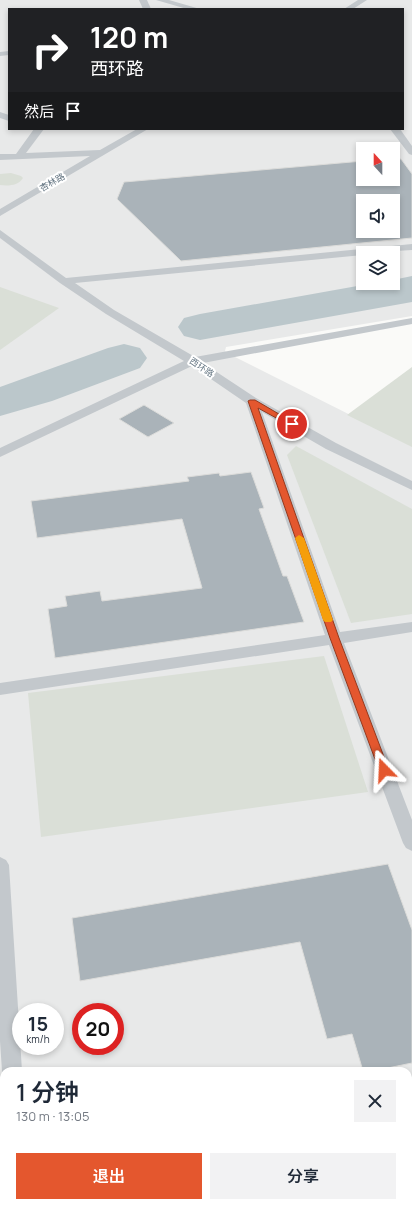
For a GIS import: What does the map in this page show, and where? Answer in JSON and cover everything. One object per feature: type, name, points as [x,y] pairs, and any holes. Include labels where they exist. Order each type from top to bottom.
[{"type":"lane","points":[[160,0],[192,8]]},
{"type":"lane","points":[[350,8],[363,0]]},
{"type":"lane","points":[[19,156],[38,130]]},
{"type":"lane","name":"杏林路","points":[[0,213],[141,130]]},
{"type":"lane","points":[[397,130],[411,148]]},
{"type":"lane","name":"杏林路","points":[[0,157],[104,152]]},
{"type":"lane","name":"西环路","points":[[0,233],[64,281],[110,312],[193,361],[252,401],[331,446],[412,486]]},
{"type":"lane","points":[[64,281],[412,247]]},
{"type":"lane","points":[[0,453],[193,361],[412,321]]},
{"type":"lane","points":[[252,401],[334,638],[412,843]]},
{"type":"lane","points":[[0,689],[412,627]]},
{"type":"lane","points":[[0,865],[12,1067]]},
{"type":"shaded area","points":[[0,0],[412,0],[412,316],[226,347],[225,351],[412,446],[412,1067],[0,1067]]},
{"type":"shaded area","points":[[11,173],[23,178],[16,184],[0,185],[0,174]]},
{"type":"shaded area","points":[[0,287],[59,308],[0,350]]},
{"type":"shaded area","points":[[412,367],[412,447],[347,415]]},
{"type":"shaded area","points":[[296,446],[412,509],[412,614],[351,623],[287,455]]},
{"type":"shaded area","points":[[324,656],[368,792],[41,837],[28,693]]},
{"type":"building","points":[[401,159],[412,174],[412,238],[181,261],[117,199],[124,182],[356,162],[356,186],[400,186]]},
{"type":"building","points":[[144,405],[174,423],[148,437],[119,419]]},
{"type":"building","points":[[251,472],[264,508],[259,509],[283,576],[287,576],[304,622],[55,658],[48,609],[67,606],[65,596],[100,591],[102,601],[202,588],[182,519],[37,538],[31,501],[189,481],[187,477],[219,473],[220,476]]},
{"type":"building","points":[[388,864],[412,930],[412,1063],[392,1067],[362,1067],[352,1034],[327,1039],[300,942],[80,981],[72,918]]},
{"type":"waterway","points":[[200,327],[412,289]]},
{"type":"waterway","points":[[0,402],[35,391],[124,358]]},
{"type":"slow traffic","points":[[299,538],[328,620]]},
{"type":"route","points":[[292,424],[252,401],[334,638],[384,770]]}]
